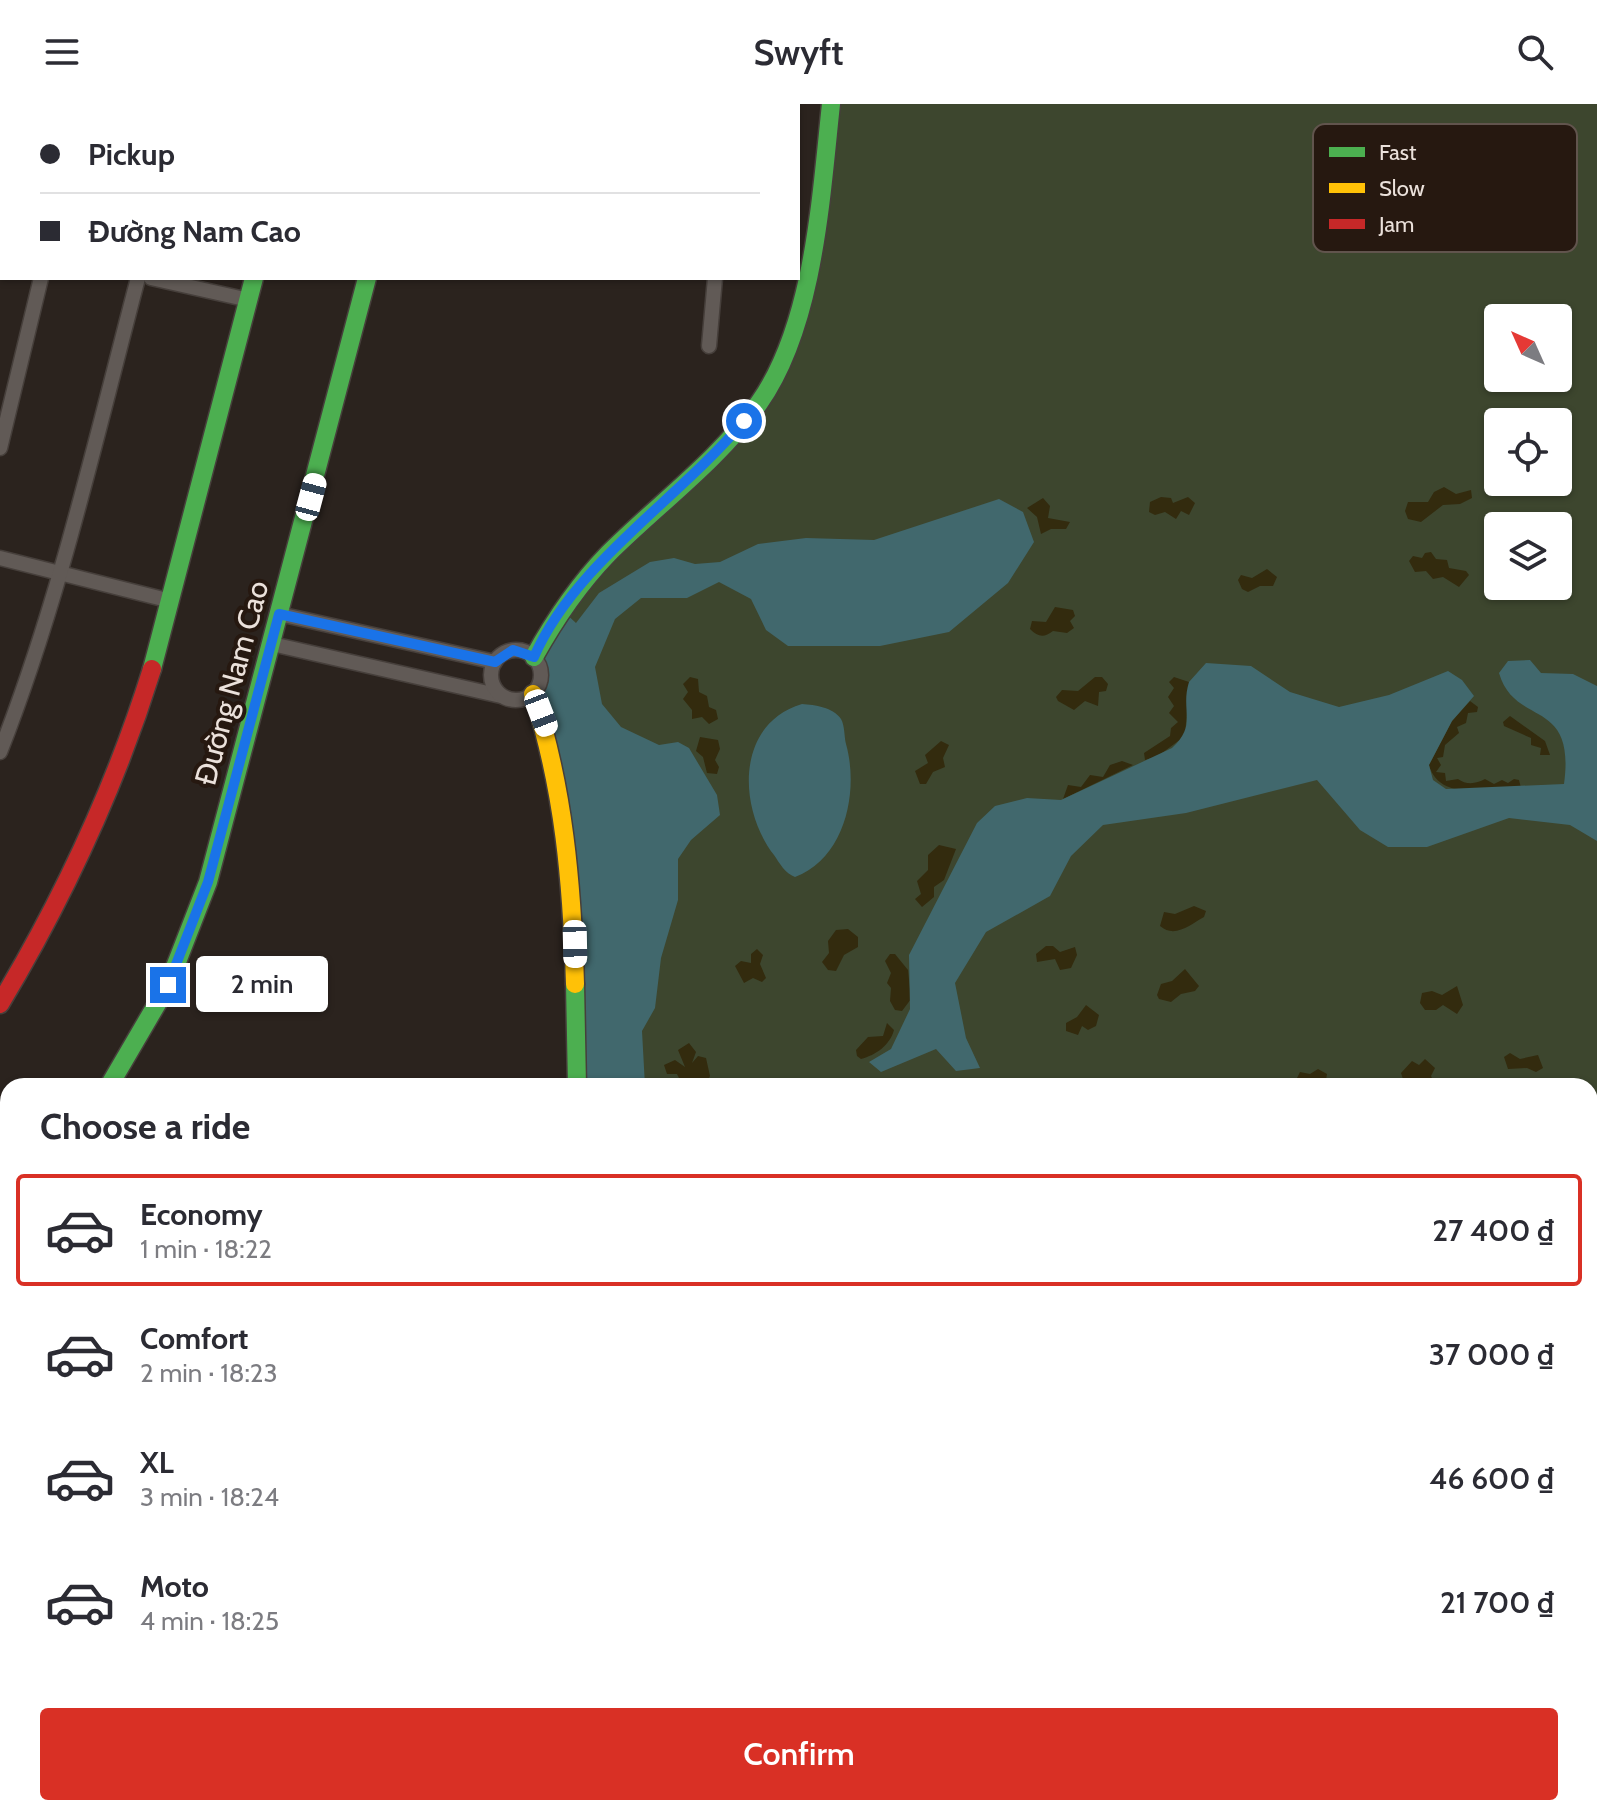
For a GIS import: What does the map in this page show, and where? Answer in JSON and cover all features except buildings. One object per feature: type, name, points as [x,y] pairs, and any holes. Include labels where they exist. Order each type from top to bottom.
[{"type":"street","points":[[534,657],[557,612],[587,576],[729,440],[777,375],[793,331],[822,181],[831,104]]},
{"type":"street","points":[[0,448],[41,280]]},
{"type":"street","points":[[0,752],[23,694],[61,573],[137,280]]},
{"type":"street","points":[[160,280],[249,300]]},
{"type":"street","points":[[0,1004],[29,957],[94,826],[124,754],[171,601],[254,280]]},
{"type":"street","name":"Đường Nam Cao","points":[[114,1078],[168,985],[208,882],[366,280]]},
{"type":"street","points":[[709,346],[715,280]]},
{"type":"street","points":[[0,558],[171,601]]},
{"type":"street","points":[[279,614],[495,662]]},
{"type":"street","points":[[272,644],[517,701],[533,694]]},
{"type":"street","points":[[501,696],[491,677],[495,662],[513,650],[534,657],[542,671],[533,694],[548,731],[567,855],[575,944],[577,1078]]},
{"type":"green space","points":[[836,104],[1597,104],[1597,1078],[581,1078],[580,945],[538,695],[545,676],[539,657],[549,633],[781,378]]},
{"type":"sand","points":[[1444,487],[1456,494],[1471,490],[1472,498],[1460,504],[1443,505],[1421,522],[1408,519],[1405,511],[1408,502],[1428,502],[1434,492]]},
{"type":"sand","points":[[1161,497],[1171,498],[1173,503],[1188,497],[1195,503],[1189,515],[1181,511],[1176,519],[1165,512],[1155,515],[1149,512],[1150,502]]},
{"type":"sand","points":[[1043,498],[1050,506],[1048,518],[1070,522],[1066,529],[1051,529],[1041,534],[1037,517],[1027,508]]},
{"type":"sand","points":[[1431,552],[1436,559],[1447,560],[1449,568],[1466,571],[1469,575],[1459,587],[1443,577],[1433,579],[1426,571],[1415,572],[1409,561],[1413,556],[1422,558],[1425,553]]},
{"type":"sand","points":[[1267,569],[1277,577],[1273,586],[1260,586],[1248,592],[1242,589],[1238,580],[1241,575],[1252,578]]},
{"type":"sand","points":[[1055,607],[1073,610],[1075,616],[1070,621],[1074,628],[1067,633],[1053,631],[1041,636],[1030,629],[1032,621],[1046,622]]},
{"type":"sand","points":[[690,677],[698,679],[699,692],[707,696],[709,707],[716,710],[718,719],[709,724],[702,717],[692,719],[692,710],[683,699],[688,692],[683,684]]},
{"type":"sand","points":[[1095,677],[1102,677],[1108,684],[1106,691],[1099,692],[1098,706],[1085,701],[1074,710],[1058,701],[1056,697],[1062,690],[1078,691]]},
{"type":"sand","points":[[1174,677],[1189,682],[1185,736],[1158,756],[1145,760],[1144,753],[1170,736],[1171,728],[1178,722],[1169,713],[1174,706],[1168,697],[1174,688],[1169,682]]},
{"type":"sand","points":[[1470,701],[1478,707],[1477,712],[1468,713],[1466,723],[1457,727],[1459,733],[1445,745],[1443,757],[1437,758],[1441,765],[1436,772],[1445,773],[1446,781],[1458,779],[1468,783],[1485,779],[1494,784],[1502,780],[1508,783],[1514,779],[1519,780],[1521,788],[1467,791],[1454,789],[1435,777],[1429,765],[1452,721]]},
{"type":"sand","points":[[1510,716],[1545,741],[1550,755],[1540,755],[1541,748],[1531,745],[1531,738],[1504,726],[1503,722]]},
{"type":"sand","points":[[700,737],[718,740],[720,749],[715,760],[719,767],[717,774],[707,773],[703,757],[696,751]]},
{"type":"sand","points":[[941,741],[949,745],[943,758],[945,767],[933,772],[926,784],[920,784],[915,771],[928,763],[925,755]]},
{"type":"sand","points":[[1122,761],[1133,765],[1063,799],[1068,785],[1081,787],[1090,775],[1103,777],[1110,765]]},
{"type":"sand","points":[[939,845],[956,849],[944,880],[934,887],[934,897],[922,907],[915,899],[921,894],[917,881],[928,870],[928,855]]},
{"type":"sand","points":[[1194,906],[1206,911],[1204,917],[1177,931],[1160,926],[1164,912],[1175,914]]},
{"type":"sand","points":[[848,929],[858,937],[858,947],[844,955],[836,971],[828,970],[822,962],[829,953],[828,941],[836,930]]},
{"type":"sand","points":[[1046,946],[1053,946],[1060,952],[1075,947],[1077,955],[1071,968],[1060,970],[1055,959],[1037,962],[1036,954]]},
{"type":"sand","points":[[757,949],[763,955],[760,964],[766,978],[762,982],[753,978],[744,983],[735,966],[741,961],[751,963],[751,954]]},
{"type":"sand","points":[[890,954],[895,954],[908,970],[911,999],[902,1011],[895,1010],[890,1001],[891,988],[887,983],[891,973],[885,961]]},
{"type":"sand","points":[[1185,969],[1199,986],[1195,991],[1181,994],[1171,1002],[1159,999],[1157,995],[1161,984],[1172,981]]},
{"type":"sand","points":[[1457,986],[1463,1005],[1457,1014],[1443,1005],[1436,1010],[1425,1010],[1420,1003],[1422,993],[1432,991],[1442,995]]},
{"type":"sand","points":[[1086,1005],[1099,1015],[1096,1026],[1088,1030],[1082,1026],[1078,1035],[1066,1031],[1066,1023],[1077,1017]]},
{"type":"sand","points":[[887,1023],[894,1030],[886,1045],[867,1057],[861,1059],[857,1056],[856,1050],[868,1037],[883,1036]]},
{"type":"sand","points":[[689,1043],[696,1052],[692,1063],[698,1056],[706,1058],[709,1078],[679,1078],[677,1074],[667,1074],[664,1065],[675,1060],[685,1067],[678,1050]]},
{"type":"sand","points":[[1510,1053],[1520,1059],[1538,1055],[1543,1068],[1536,1072],[1527,1068],[1508,1069],[1504,1057]]},
{"type":"sand","points":[[1425,1059],[1435,1068],[1432,1078],[1403,1078],[1401,1073],[1412,1061],[1419,1065]]},
{"type":"sand","points":[[1318,1069],[1327,1074],[1326,1078],[1297,1078],[1300,1072],[1310,1074]]},
{"type":"water","points":[[999,499],[1023,512],[1034,542],[1008,583],[949,632],[880,646],[788,646],[766,630],[751,599],[719,582],[687,598],[641,598],[615,619],[595,667],[602,704],[621,727],[659,745],[678,742],[689,748],[717,795],[720,815],[691,840],[678,859],[678,900],[661,958],[655,1008],[642,1031],[645,1078],[581,1078],[580,945],[538,695],[545,676],[539,657],[563,611],[576,623],[599,593],[650,562],[674,558],[695,564],[720,562],[758,544],[806,538],[874,540]]},
{"type":"water","points":[[1530,660],[1541,673],[1573,674],[1597,686],[1597,841],[1570,825],[1509,818],[1427,847],[1388,847],[1360,830],[1317,780],[1186,813],[1103,825],[1071,856],[1050,896],[986,932],[955,983],[966,1038],[980,1068],[956,1071],[936,1049],[881,1072],[869,1062],[891,1049],[910,1009],[909,955],[977,823],[995,806],[1027,798],[1061,800],[1172,748],[1184,732],[1189,682],[1206,663],[1251,666],[1290,692],[1339,707],[1389,695],[1448,671],[1462,680],[1474,696],[1452,721],[1429,765],[1433,780],[1446,789],[1564,784],[1565,756],[1561,737],[1553,725],[1507,690],[1499,673],[1508,661]]},
{"type":"water","points":[[802,704],[829,709],[841,719],[851,782],[849,801],[837,839],[812,868],[795,877],[783,868],[762,836],[749,792],[749,770],[754,748],[764,730],[780,714]]},
{"type":"traffic: fast","points":[[534,657],[587,578],[608,554],[725,444],[759,403],[777,372],[792,336],[812,259],[831,104]]},
{"type":"traffic: fast","points":[[152,669],[253,280]]},
{"type":"traffic: fast","points":[[114,1078],[168,985],[208,882],[366,280]]},
{"type":"traffic: fast","points":[[575,984],[577,1078]]},
{"type":"traffic: slow","points":[[533,694],[559,801],[572,910],[575,984]]},
{"type":"traffic: jam","points":[[0,1004],[46,923],[86,841],[122,756],[152,669]]},
{"type":"route","points":[[168,985],[208,882],[279,614],[495,662],[513,650],[528,652],[534,657],[557,612],[587,576],[672,498],[744,421]]}]
